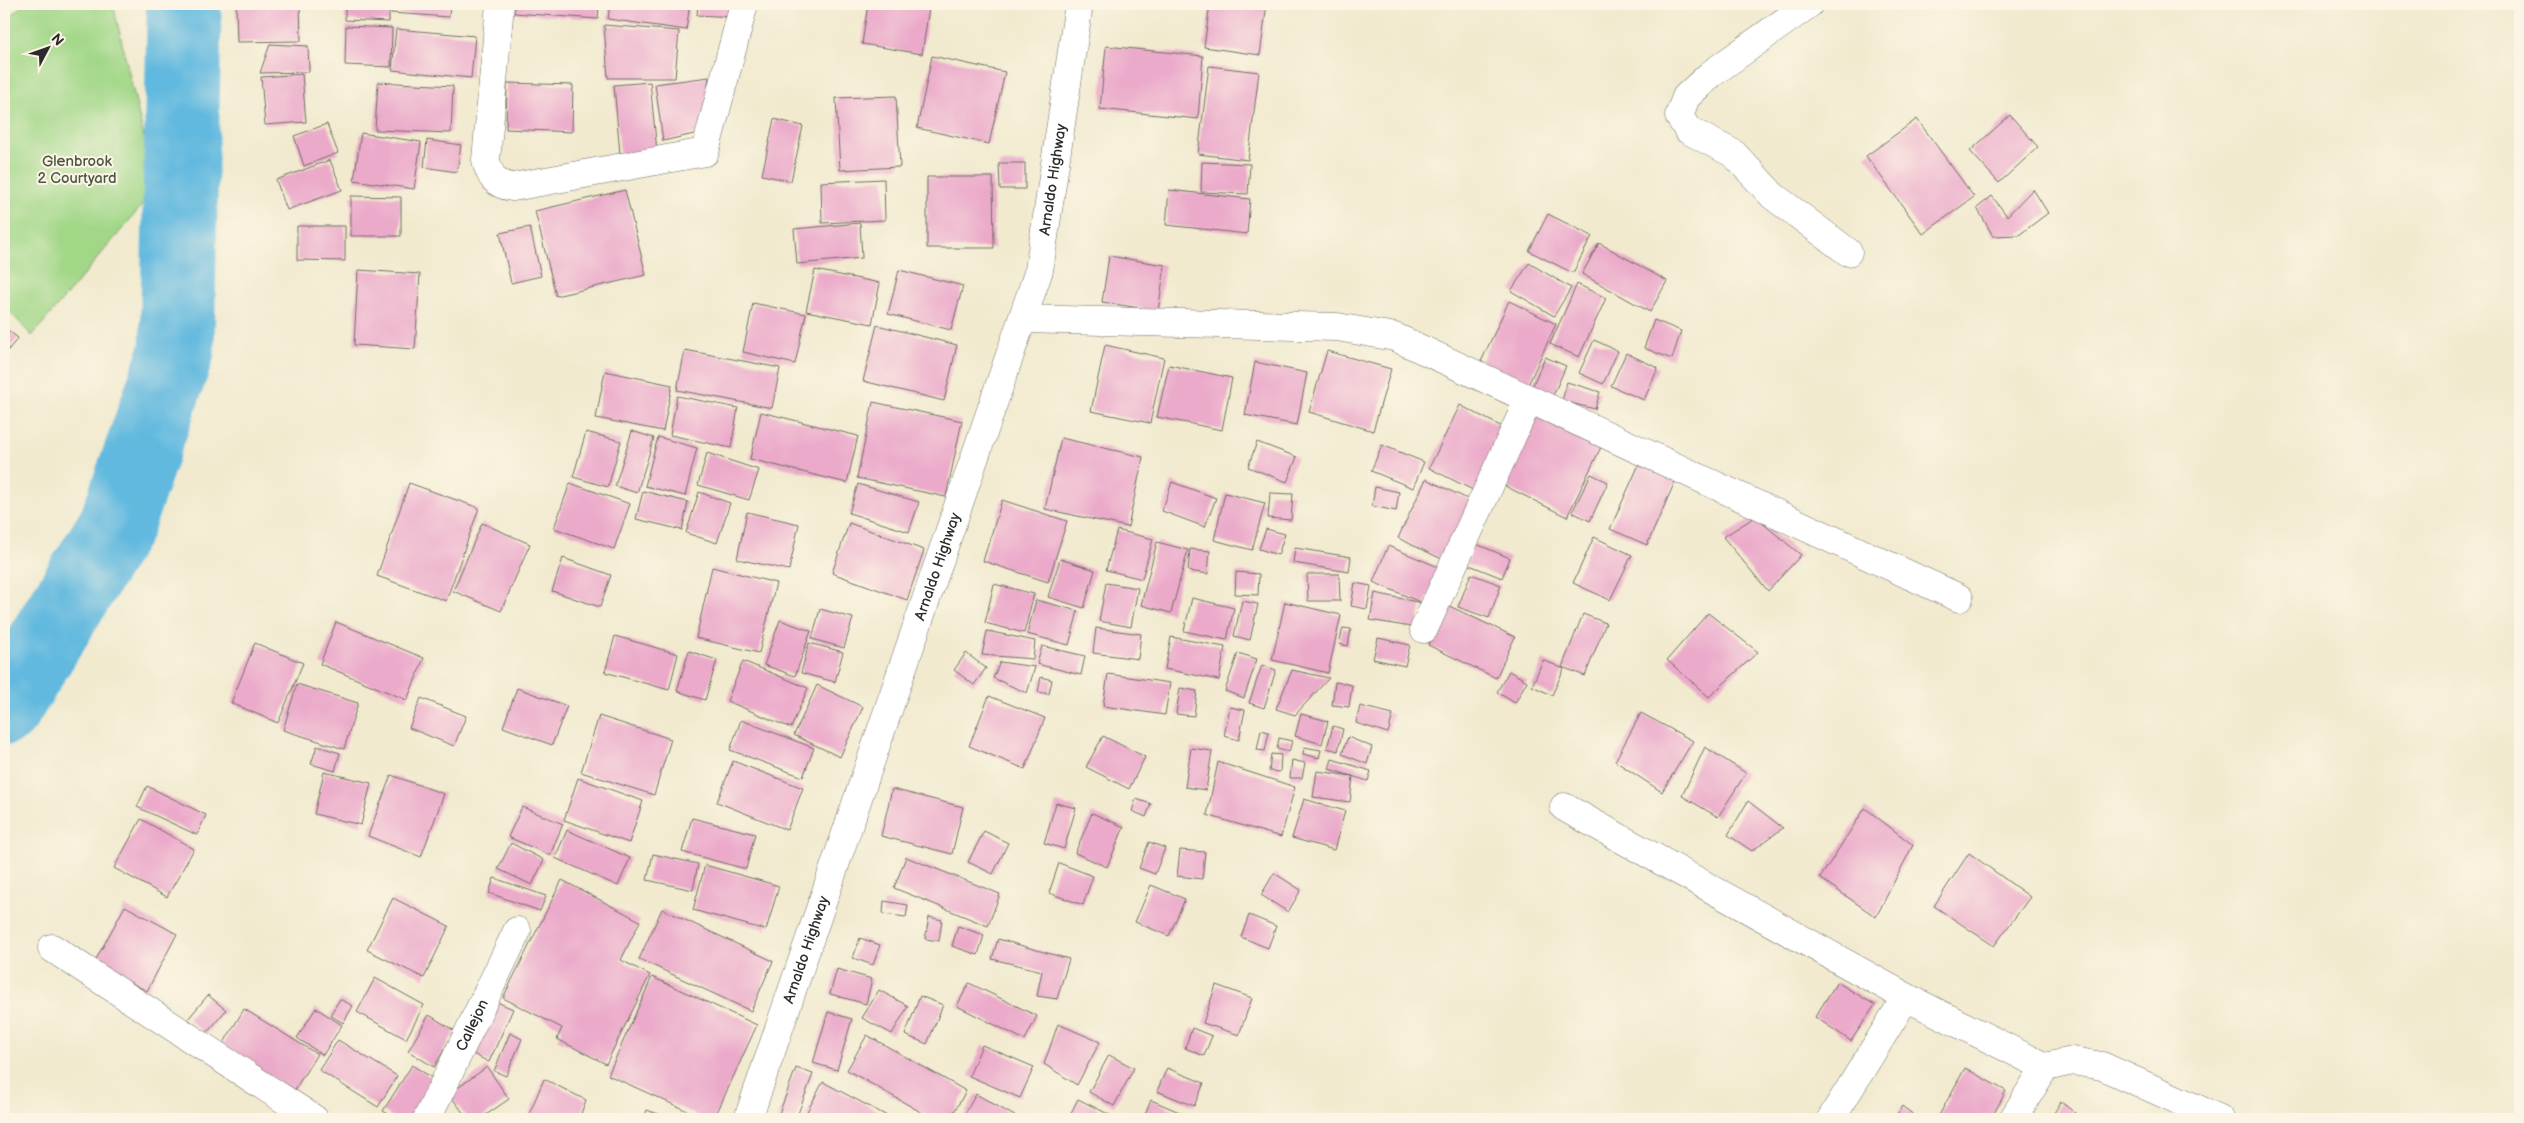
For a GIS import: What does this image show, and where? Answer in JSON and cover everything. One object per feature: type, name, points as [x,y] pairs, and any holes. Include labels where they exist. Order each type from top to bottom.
[{"type":"street","points":[[500,4],[486,160],[490,176],[501,186],[513,187],[705,152],[744,4]]},
{"type":"street","name":"Arnaldo Highway","points":[[748,1119],[1040,270],[1080,4]]},
{"type":"street","points":[[1809,4],[1711,74],[1686,97],[1679,116],[1688,130],[1734,154],[1773,196],[1848,252]]},
{"type":"street","points":[[1023,319],[1337,327],[1395,337],[1959,598]]},
{"type":"street","points":[[1424,629],[1529,399]]},
{"type":"street","points":[[1564,807],[1906,997],[2045,1067],[2073,1061],[2102,1066],[2220,1119]]},
{"type":"street","name":"Callejon","points":[[427,1119],[517,931]]},
{"type":"street","points":[[52,948],[314,1119]]},
{"type":"street","points":[[1831,1119],[1906,997]]},
{"type":"street","points":[[2013,1119],[2045,1067]]},
{"type":"green space","name":"Glenbrook 2 Courtyard","points":[[23,4],[113,4],[156,189],[32,336],[4,305],[4,24]]},
{"type":"building","points":[[236,4],[300,4],[301,41],[237,42]]},
{"type":"building","points":[[345,4],[389,4],[389,22],[345,20]]},
{"type":"building","points":[[392,4],[450,4],[449,17],[391,13]]},
{"type":"building","points":[[514,4],[599,4],[598,19],[514,13]]},
{"type":"building","points":[[610,4],[690,4],[686,30],[608,19]]},
{"type":"building","points":[[698,4],[736,4],[735,17],[697,15]]},
{"type":"building","points":[[868,4],[902,4],[929,8],[922,54],[862,44]]},
{"type":"building","points":[[1210,4],[1267,4],[1260,55],[1204,47]]},
{"type":"building","points":[[604,25],[679,31],[675,78],[608,78]]},
{"type":"building","points":[[346,26],[392,28],[391,67],[345,65]]},
{"type":"building","points":[[396,29],[475,36],[471,78],[392,70]]},
{"type":"building","points":[[270,44],[308,46],[309,72],[260,73]]},
{"type":"building","points":[[1106,46],[1203,56],[1198,119],[1100,109]]},
{"type":"building","points":[[932,56],[1005,72],[989,144],[917,128]]},
{"type":"building","points":[[1209,66],[1259,72],[1248,160],[1198,154]]},
{"type":"building","points":[[302,74],[306,122],[265,125],[261,77]]},
{"type":"building","points":[[709,77],[703,132],[663,141],[655,84]]},
{"type":"building","points":[[378,82],[453,86],[451,133],[375,130]]},
{"type":"building","points":[[650,82],[657,151],[620,154],[614,85]]},
{"type":"building","points":[[507,83],[573,85],[572,132],[506,129]]},
{"type":"building","points":[[896,96],[900,167],[840,170],[836,98]]},
{"type":"building","points":[[2010,115],[2038,147],[1999,183],[1970,151]]},
{"type":"building","points":[[774,119],[803,126],[791,181],[762,175]]},
{"type":"building","points":[[1917,119],[1974,197],[1923,234],[1866,156]]},
{"type":"building","points":[[327,124],[338,153],[304,166],[294,136]]},
{"type":"building","points":[[361,133],[421,142],[414,189],[354,180]]},
{"type":"building","points":[[427,140],[461,145],[457,172],[424,167]]},
{"type":"building","points":[[330,160],[342,190],[287,210],[276,180]]},
{"type":"building","points":[[1202,162],[1250,164],[1248,194],[1201,192]]},
{"type":"building","points":[[999,163],[1025,163],[1025,189],[1000,189]]},
{"type":"building","points":[[927,177],[993,177],[994,248],[927,248]]},
{"type":"building","points":[[884,179],[885,220],[822,223],[821,182]]},
{"type":"building","points":[[2033,189],[2048,213],[2019,235],[1993,236],[1977,208],[1992,196],[2007,216]]},
{"type":"building","points":[[625,190],[646,275],[556,296],[535,211]]},
{"type":"building","points":[[1169,190],[1250,199],[1247,234],[1166,225]]},
{"type":"building","points":[[351,196],[401,197],[401,236],[351,236]]},
{"type":"building","points":[[1548,214],[1592,236],[1573,273],[1529,251]]},
{"type":"building","points":[[860,223],[862,258],[797,264],[794,229]]},
{"type":"building","points":[[297,226],[345,226],[345,261],[297,260]]},
{"type":"building","points":[[530,227],[541,276],[511,283],[500,233]]},
{"type":"building","points":[[1599,243],[1667,281],[1650,312],[1582,274]]},
{"type":"building","points":[[1109,256],[1165,265],[1158,311],[1102,302]]},
{"type":"building","points":[[1529,263],[1571,288],[1554,316],[1511,291]]},
{"type":"building","points":[[358,270],[420,274],[415,349],[354,345]]},
{"type":"building","points":[[815,270],[880,283],[872,324],[806,311]]},
{"type":"building","points":[[899,270],[963,286],[951,330],[888,314]]},
{"type":"building","points":[[1577,284],[1606,298],[1579,357],[1550,344]]},
{"type":"building","points":[[1509,301],[1556,324],[1527,387],[1480,364]]},
{"type":"building","points":[[753,303],[806,314],[795,364],[743,352]]},
{"type":"building","points":[[1654,320],[1681,331],[1672,359],[1644,348]]},
{"type":"building","points":[[877,325],[957,345],[944,401],[863,381]]},
{"type":"building","points":[[4,327],[18,338],[4,355]]},
{"type":"building","points":[[1594,340],[1618,351],[1603,384],[1579,373]]},
{"type":"building","points":[[1105,345],[1164,358],[1150,423],[1091,411]]},
{"type":"building","points":[[685,350],[780,368],[772,408],[677,390]]},
{"type":"building","points":[[1327,351],[1391,369],[1373,431],[1309,412]]},
{"type":"building","points":[[1626,353],[1658,368],[1644,400],[1611,386]]},
{"type":"building","points":[[1545,357],[1566,366],[1549,405],[1528,396]]},
{"type":"building","points":[[1255,362],[1307,373],[1297,425],[1245,415]]},
{"type":"building","points":[[1169,365],[1232,378],[1222,430],[1157,417]]},
{"type":"building","points":[[605,371],[672,385],[663,431],[596,418]]},
{"type":"building","points":[[1567,382],[1600,392],[1595,409],[1562,401]]},
{"type":"building","points":[[677,396],[738,408],[731,448],[670,435]]},
{"type":"building","points":[[873,402],[962,421],[946,497],[857,478]]},
{"type":"building","points":[[1460,405],[1510,431],[1479,493],[1429,468]]},
{"type":"building","points":[[1532,410],[1602,445],[1567,517],[1497,482]]},
{"type":"building","points":[[761,412],[858,436],[847,483],[750,459]]},
{"type":"building","points":[[632,431],[654,438],[637,493],[615,486]]},
{"type":"building","points":[[586,432],[621,441],[608,487],[573,477]]},
{"type":"building","points":[[658,437],[697,448],[685,496],[645,486]]},
{"type":"building","points":[[1061,438],[1143,457],[1128,527],[1045,509]]},
{"type":"building","points":[[1257,442],[1297,457],[1287,482],[1248,467]]},
{"type":"building","points":[[1382,445],[1424,462],[1413,488],[1371,471]]},
{"type":"building","points":[[707,453],[759,470],[749,500],[698,485]]},
{"type":"building","points":[[1641,460],[1677,477],[1647,545],[1610,529]]},
{"type":"building","points":[[1591,474],[1608,482],[1590,521],[1572,512]]},
{"type":"building","points":[[1426,479],[1476,503],[1448,562],[1398,538]]},
{"type":"building","points":[[1172,482],[1216,498],[1205,527],[1162,511]]},
{"type":"building","points":[[409,483],[479,508],[446,601],[377,576]]},
{"type":"building","points":[[570,483],[630,504],[614,549],[554,528]]},
{"type":"building","points":[[858,484],[919,502],[909,532],[849,513]]},
{"type":"building","points":[[1375,487],[1399,492],[1396,511],[1372,506]]},
{"type":"building","points":[[643,491],[688,502],[682,530],[636,519]]},
{"type":"building","points":[[699,492],[730,503],[717,543],[686,533]]},
{"type":"building","points":[[1225,493],[1265,503],[1252,550],[1214,540]]},
{"type":"building","points":[[1270,493],[1293,494],[1291,520],[1268,518]]},
{"type":"building","points":[[1002,500],[1067,521],[1048,582],[983,561]]},
{"type":"building","points":[[747,512],[799,524],[789,570],[737,559]]},
{"type":"building","points":[[1755,517],[1801,555],[1768,591],[1723,537]]},
{"type":"building","points":[[482,523],[530,544],[501,611],[453,591]]},
{"type":"building","points":[[849,523],[924,550],[907,600],[832,573]]},
{"type":"building","points":[[1266,529],[1285,534],[1278,555],[1259,549]]},
{"type":"building","points":[[1117,530],[1153,539],[1142,579],[1106,570]]},
{"type":"building","points":[[1594,537],[1632,555],[1610,600],[1573,583]]},
{"type":"building","points":[[1157,542],[1188,550],[1171,613],[1141,605]]},
{"type":"building","points":[[1474,543],[1510,558],[1502,578],[1467,564]]},
{"type":"building","points":[[1388,546],[1441,568],[1425,604],[1373,582]]},
{"type":"building","points":[[1295,548],[1351,557],[1349,572],[1293,563]]},
{"type":"building","points":[[1190,549],[1210,551],[1208,574],[1188,571]]},
{"type":"building","points":[[563,558],[611,575],[600,607],[552,591]]},
{"type":"building","points":[[1060,559],[1095,570],[1084,608],[1048,597]]},
{"type":"building","points":[[712,567],[776,583],[759,653],[696,638]]},
{"type":"building","points":[[1236,572],[1259,574],[1258,595],[1235,594]]},
{"type":"building","points":[[1307,574],[1339,574],[1340,601],[1308,601]]},
{"type":"building","points":[[1471,574],[1501,585],[1489,618],[1458,607]]},
{"type":"building","points":[[1106,583],[1138,588],[1131,627],[1099,621]]},
{"type":"building","points":[[1355,583],[1371,586],[1367,609],[1351,606]]},
{"type":"building","points":[[994,584],[1034,594],[1024,633],[985,623]]},
{"type":"building","points":[[1375,593],[1422,603],[1417,628],[1370,620]]},
{"type":"building","points":[[1192,598],[1234,608],[1227,640],[1184,631]]},
{"type":"building","points":[[1036,600],[1078,611],[1069,645],[1027,634]]},
{"type":"building","points":[[1242,601],[1258,604],[1250,640],[1234,636]]},
{"type":"building","points":[[1285,602],[1341,615],[1328,673],[1272,660]]},
{"type":"building","points":[[1447,605],[1515,637],[1496,678],[1428,645]]},
{"type":"building","points":[[820,609],[853,618],[844,648],[812,639]]},
{"type":"building","points":[[1708,613],[1758,652],[1709,697],[1667,660]]},
{"type":"building","points":[[1583,614],[1606,623],[1585,676],[1562,667]]},
{"type":"building","points":[[780,620],[811,631],[795,676],[764,665]]},
{"type":"building","points":[[336,622],[424,658],[407,700],[320,664]]},
{"type":"building","points":[[1096,628],[1141,634],[1138,659],[1093,653]]},
{"type":"building","points":[[1343,628],[1351,629],[1348,646],[1339,644]]},
{"type":"building","points":[[987,631],[1035,641],[1033,659],[982,655]]},
{"type":"building","points":[[615,636],[678,654],[669,690],[605,672]]},
{"type":"building","points":[[1171,637],[1225,647],[1219,680],[1165,669]]},
{"type":"building","points":[[1378,638],[1410,645],[1405,666],[1373,659]]},
{"type":"building","points":[[255,643],[303,663],[278,723],[231,703]]},
{"type":"building","points":[[809,643],[843,652],[835,682],[801,673]]},
{"type":"building","points":[[1042,646],[1085,656],[1081,675],[1037,664]]},
{"type":"building","points":[[689,651],[717,660],[705,700],[677,691]]},
{"type":"building","points":[[966,653],[986,668],[974,685],[954,670]]},
{"type":"building","points":[[1238,653],[1257,659],[1244,698],[1225,691]]},
{"type":"building","points":[[1543,660],[1564,669],[1552,695],[1532,686]]},
{"type":"building","points":[[743,661],[808,688],[791,728],[727,701]]},
{"type":"building","points":[[1000,662],[1035,667],[1027,693],[993,678]]},
{"type":"building","points":[[1262,665],[1276,670],[1264,708],[1249,703]]},
{"type":"building","points":[[1292,670],[1329,678],[1295,715],[1276,709]]},
{"type":"building","points":[[1509,671],[1527,681],[1515,703],[1497,692]]},
{"type":"building","points":[[1108,674],[1170,683],[1165,715],[1103,706]]},
{"type":"building","points":[[1041,677],[1052,680],[1049,694],[1038,692]]},
{"type":"building","points":[[1335,682],[1352,685],[1349,707],[1332,705]]},
{"type":"building","points":[[297,684],[358,703],[344,749],[283,730]]},
{"type":"building","points":[[817,685],[863,707],[840,757],[794,735]]},
{"type":"building","points":[[517,688],[567,706],[552,745],[503,727]]},
{"type":"building","points":[[1180,688],[1197,691],[1194,716],[1176,714]]},
{"type":"building","points":[[989,696],[1045,718],[1025,769],[969,746]]},
{"type":"building","points":[[421,698],[466,716],[454,746],[409,728]]},
{"type":"building","points":[[1360,706],[1393,714],[1388,733],[1356,723]]},
{"type":"building","points":[[1230,707],[1245,710],[1239,740],[1224,736]]},
{"type":"building","points":[[1641,713],[1693,741],[1662,792],[1615,761]]},
{"type":"building","points":[[1301,714],[1328,721],[1322,744],[1295,736]]},
{"type":"building","points":[[599,716],[671,739],[654,795],[581,772]]},
{"type":"building","points":[[741,720],[814,748],[803,777],[730,750]]},
{"type":"building","points":[[1333,726],[1343,729],[1338,751],[1327,748]]},
{"type":"building","points":[[1261,730],[1269,732],[1265,751],[1257,750]]},
{"type":"building","points":[[1103,736],[1145,757],[1129,789],[1086,767]]},
{"type":"building","points":[[1348,737],[1372,747],[1367,764],[1342,754]]},
{"type":"building","points":[[1279,738],[1292,741],[1289,752],[1277,749]]},
{"type":"building","points":[[317,746],[340,753],[335,771],[311,764]]},
{"type":"building","points":[[1304,747],[1321,750],[1319,758],[1303,754]]},
{"type":"building","points":[[1705,747],[1746,773],[1718,817],[1682,796]]},
{"type":"building","points":[[1191,748],[1212,751],[1206,790],[1185,787]]},
{"type":"building","points":[[1271,754],[1281,755],[1280,772],[1269,771]]},
{"type":"building","points":[[1332,759],[1371,771],[1368,781],[1329,769]]},
{"type":"building","points":[[1292,760],[1305,763],[1302,778],[1290,778]]},
{"type":"building","points":[[733,761],[803,788],[787,830],[717,802]]},
{"type":"building","points":[[1218,762],[1295,787],[1281,837],[1207,815]]},
{"type":"building","points":[[1317,771],[1353,776],[1350,802],[1313,797]]},
{"type":"building","points":[[324,772],[371,783],[361,825],[314,814]]},
{"type":"building","points":[[391,775],[444,794],[421,857],[368,836]]},
{"type":"building","points":[[578,778],[643,801],[629,843],[564,820]]},
{"type":"building","points":[[147,786],[206,815],[197,835],[137,807]]},
{"type":"building","points":[[892,789],[963,807],[952,854],[881,836]]},
{"type":"building","points":[[1136,799],[1151,804],[1146,817],[1132,811]]},
{"type":"building","points":[[1304,799],[1345,811],[1334,850],[1292,838]]},
{"type":"building","points":[[1748,801],[1783,828],[1752,851],[1728,835]]},
{"type":"building","points":[[1056,803],[1076,808],[1064,849],[1044,843]]},
{"type":"building","points":[[522,807],[563,824],[550,855],[508,837]]},
{"type":"building","points":[[1865,808],[1913,845],[1876,917],[1820,878]]},
{"type":"building","points":[[1092,813],[1124,827],[1107,867],[1075,853]]},
{"type":"building","points":[[692,818],[755,834],[746,869],[682,852]]},
{"type":"building","points":[[141,819],[194,849],[167,897],[114,868]]},
{"type":"building","points":[[567,830],[630,858],[618,886],[555,858]]},
{"type":"building","points":[[984,831],[1008,843],[993,874],[968,862]]},
{"type":"building","points":[[1149,842],[1165,848],[1155,874],[1139,868]]},
{"type":"building","points":[[511,843],[544,860],[532,885],[498,869]]},
{"type":"building","points":[[1180,850],[1205,852],[1202,879],[1177,876]]},
{"type":"building","points":[[1969,853],[2030,897],[1994,946],[1934,906]]},
{"type":"building","points":[[653,854],[698,864],[693,890],[647,880]]},
{"type":"building","points":[[906,857],[1000,894],[988,926],[894,888]]},
{"type":"building","points":[[1059,863],[1093,876],[1083,905],[1049,893]]},
{"type":"building","points":[[705,865],[779,886],[766,930],[693,910]]},
{"type":"building","points":[[1274,873],[1301,890],[1288,912],[1261,895]]},
{"type":"building","points":[[494,878],[546,896],[540,911],[489,893]]},
{"type":"building","points":[[562,880],[640,921],[621,960],[650,975],[606,1064],[557,1039],[562,1028],[503,998]]},
{"type":"building","points":[[1151,885],[1185,899],[1169,936],[1135,922]]},
{"type":"building","points":[[393,898],[449,926],[424,978],[367,950]]},
{"type":"building","points":[[884,901],[908,905],[906,917],[883,914]]},
{"type":"building","points":[[125,906],[177,934],[147,991],[94,963]]},
{"type":"building","points":[[662,909],[773,961],[751,1011],[639,959]]},
{"type":"building","points":[[1249,915],[1276,926],[1268,948],[1241,937]]},
{"type":"building","points":[[929,917],[942,920],[939,941],[925,939]]},
{"type":"building","points":[[958,926],[984,935],[978,955],[952,946]]},
{"type":"building","points":[[860,938],[880,945],[873,965],[853,958]]},
{"type":"building","points":[[998,939],[1069,959],[1057,999],[1037,996],[1042,971],[992,959]]},
{"type":"building","points":[[837,969],[872,979],[866,1004],[830,994]]},
{"type":"building","points":[[652,977],[757,1025],[714,1119],[705,1119],[608,1075]]},
{"type":"building","points":[[375,978],[424,1005],[406,1039],[357,1012]]},
{"type":"building","points":[[1837,982],[1875,1005],[1851,1041],[1815,1017]]},
{"type":"building","points":[[969,983],[1037,1016],[1025,1040],[957,1006]]},
{"type":"building","points":[[1216,985],[1252,998],[1239,1035],[1203,1023]]},
{"type":"building","points":[[879,990],[908,1006],[892,1034],[862,1018]]},
{"type":"building","points":[[208,995],[226,1010],[206,1034],[188,1019]]},
{"type":"building","points":[[920,996],[943,1005],[927,1044],[905,1035]]},
{"type":"building","points":[[340,999],[353,1006],[343,1023],[330,1015]]},
{"type":"building","points":[[497,1002],[513,1009],[489,1062],[473,1054]]},
{"type":"building","points":[[316,1008],[342,1025],[323,1055],[297,1038]]},
{"type":"building","points":[[244,1009],[317,1054],[294,1091],[222,1046]]},
{"type":"building","points":[[828,1012],[852,1019],[837,1070],[813,1063]]},
{"type":"building","points":[[429,1015],[455,1031],[434,1067],[408,1051]]},
{"type":"building","points":[[1058,1024],[1100,1042],[1077,1085],[1044,1064]]},
{"type":"building","points":[[1192,1028],[1212,1036],[1204,1056],[1185,1048]]},
{"type":"building","points":[[510,1033],[522,1039],[506,1076],[494,1071]]},
{"type":"building","points":[[867,1035],[966,1091],[950,1119],[933,1119],[847,1070]]},
{"type":"building","points":[[338,1040],[397,1076],[378,1107],[319,1070]]},
{"type":"building","points":[[982,1045],[1034,1067],[1020,1098],[969,1076]]},
{"type":"building","points":[[1109,1055],[1134,1068],[1114,1106],[1089,1092]]},
{"type":"building","points":[[412,1065],[440,1083],[418,1119],[396,1119],[383,1111]]},
{"type":"building","points":[[487,1067],[509,1099],[480,1119],[468,1119],[449,1094]]},
{"type":"building","points":[[796,1068],[813,1074],[796,1119],[777,1119]]},
{"type":"building","points":[[1167,1068],[1204,1083],[1194,1106],[1157,1091]]},
{"type":"building","points":[[1965,1068],[2006,1091],[1991,1119],[1937,1119]]},
{"type":"building","points":[[544,1079],[586,1100],[579,1119],[527,1119]]},
{"type":"building","points":[[823,1082],[893,1119],[803,1119]]},
{"type":"building","points":[[976,1094],[1020,1119],[962,1119]]},
{"type":"building","points":[[1078,1099],[1118,1119],[1068,1119]]},
{"type":"building","points":[[1151,1100],[1184,1114],[1182,1119],[1149,1119],[1144,1117]]},
{"type":"building","points":[[2061,1102],[2083,1119],[2050,1119]]},
{"type":"building","points":[[1902,1106],[1919,1119],[1895,1119]]},
{"type":"building","points":[[647,1110],[671,1119],[644,1119]]},
{"type":"waterway","points":[[4,708],[116,525],[177,351],[183,4]]}]
